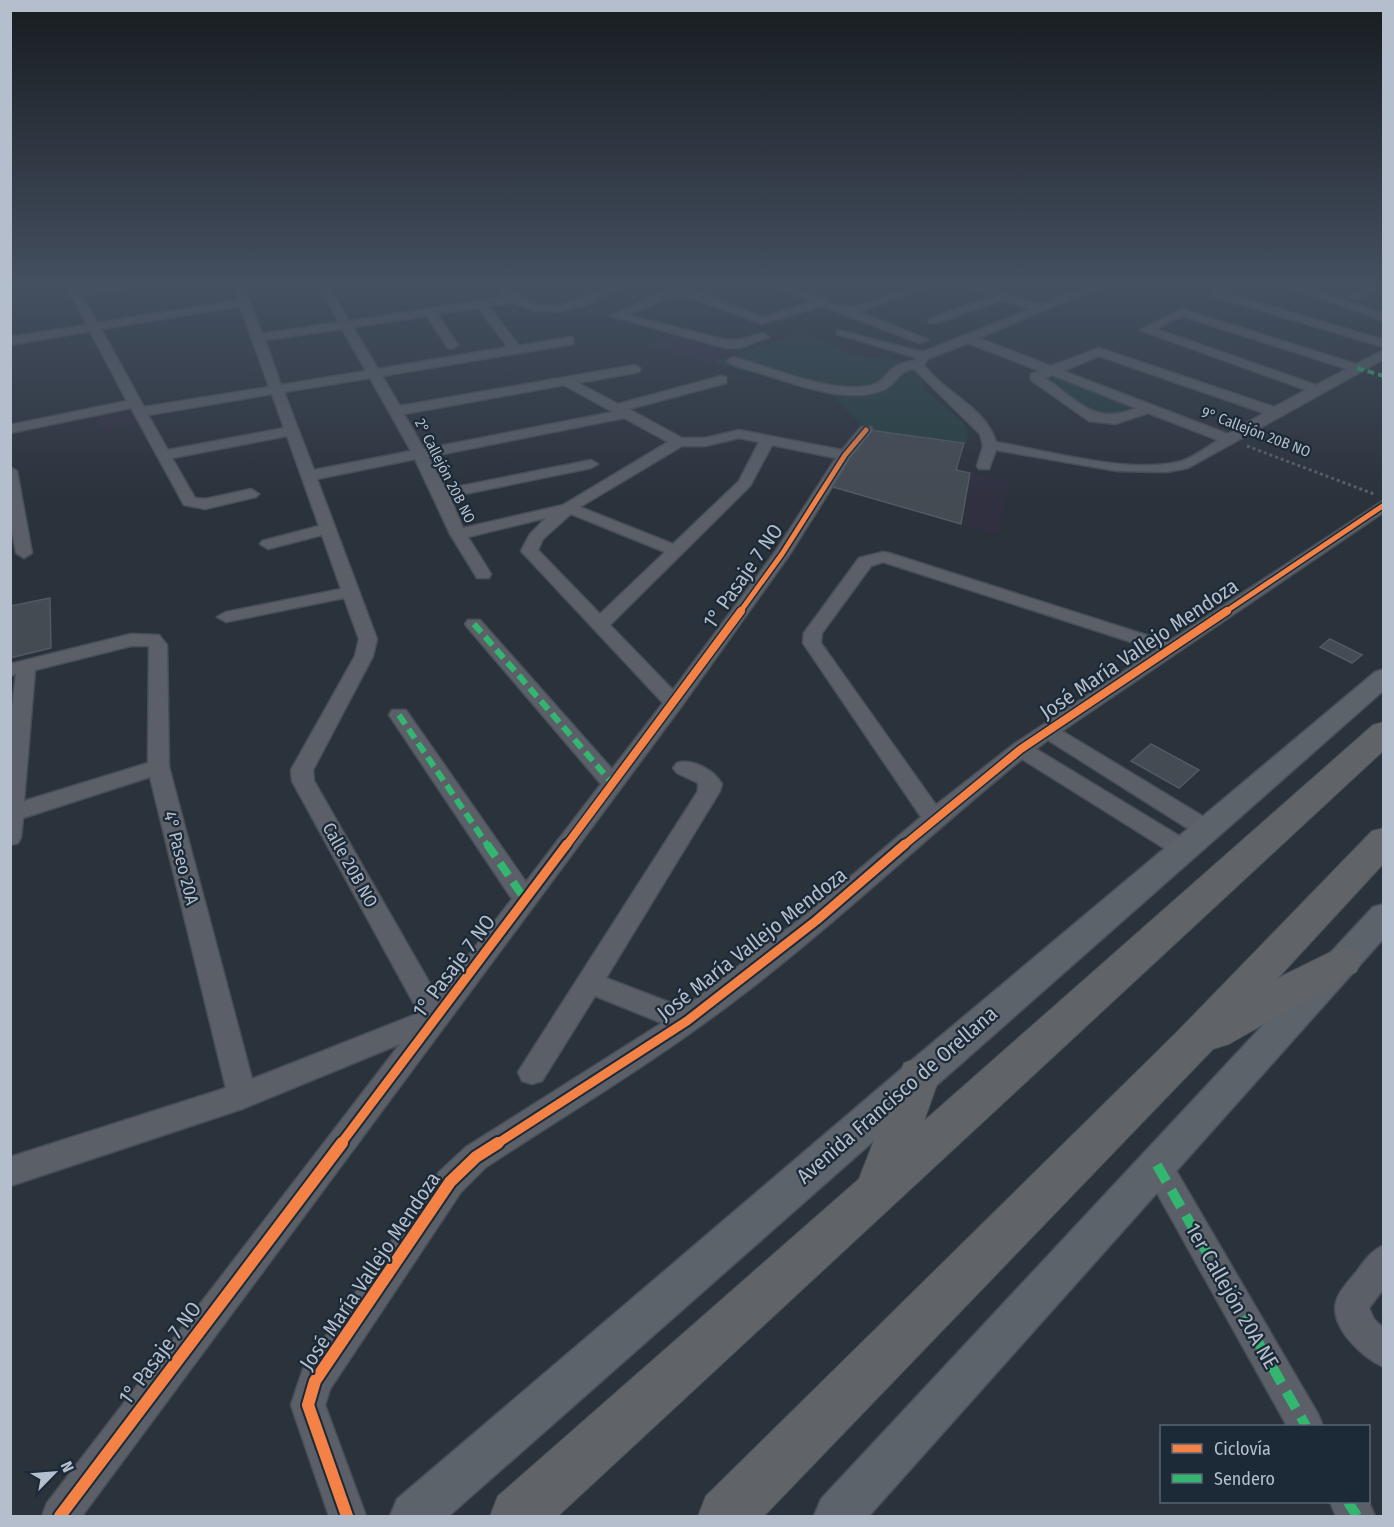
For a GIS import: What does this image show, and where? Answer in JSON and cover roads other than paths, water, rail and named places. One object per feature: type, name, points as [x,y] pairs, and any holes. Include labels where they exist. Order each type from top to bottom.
[{"type":"highway","points":[[518,1516],[1383,732]]},
{"type":"highway","points":[[726,1516],[1191,1045],[1383,840]]},
{"type":"highway","points":[[1191,1045],[1343,961]]},
{"type":"highway","points":[[876,1192],[919,1076]]},
{"type":"main road","name":"Avenida Francisco de Orellana","points":[[414,1516],[919,1076],[1383,677]]},
{"type":"main road","points":[[838,1516],[1383,916]]},
{"type":"street","points":[[111,358],[189,502],[206,504],[251,494]]},
{"type":"street","name":"Calle 20B NO","points":[[264,358],[351,591],[369,646],[302,770],[303,781],[436,1018]]},
{"type":"street","name":"2° Callejón 20B NO","points":[[365,358],[441,494],[458,534],[483,574]]},
{"type":"street","points":[[10,429],[139,407],[276,390],[465,358]]},
{"type":"street","points":[[916,358],[921,360]]},
{"type":"street","points":[[733,361],[851,391],[878,387],[893,376],[901,366],[925,358]]},
{"type":"street","name":"9° Callejón 20B NO","points":[[1018,358],[1228,439]]},
{"type":"street","name":"9° Callejón 20B NO","points":[[1050,371],[1081,358]]},
{"type":"street","name":"9° Callejón 20B NO","points":[[1120,358],[1275,412]]},
{"type":"street","points":[[1227,358],[1316,389]]},
{"type":"street","points":[[1326,358],[1357,368]]},
{"type":"street","points":[[990,445],[1153,470],[1188,464],[1275,412],[1375,358]]},
{"type":"street","points":[[921,360],[924,376],[980,424],[990,445],[984,466]]},
{"type":"street","points":[[396,411],[635,369]]},
{"type":"street","points":[[1050,371],[1036,378],[1094,418],[1114,421],[1147,408]]},
{"type":"street","points":[[308,476],[420,455],[623,411],[721,380]]},
{"type":"street","points":[[567,382],[680,442],[698,443],[739,434],[845,455]]},
{"type":"street","name":"1° Pasaje 7 NO","points":[[60,1516],[674,703],[782,554],[845,455],[866,430]]},
{"type":"street","points":[[164,455],[292,431]]},
{"type":"street","points":[[600,625],[650,577],[674,550],[745,483],[767,440]]},
{"type":"street","points":[[674,703],[529,551],[532,542],[569,507],[625,470],[680,442]]},
{"type":"street","points":[[441,494],[591,464]]},
{"type":"street","points":[[10,471],[24,553]]},
{"type":"street","name":"José María Vallejo Mendoza","points":[[347,1516],[308,1405],[315,1381],[450,1182],[476,1157],[687,1021],[817,920],[934,819],[1021,749],[1383,505]]},
{"type":"street","points":[[458,534],[569,507],[674,550]]},
{"type":"street","points":[[268,544],[327,529]]},
{"type":"street","points":[[934,819],[812,644],[813,633],[865,562],[883,557],[1172,649]]},
{"type":"street","points":[[226,617],[351,591]]},
{"type":"street","points":[[474,624],[613,784]]},
{"type":"street","name":"4° Paseo 20A","points":[[18,668],[131,640],[153,639],[158,645],[158,767],[242,1096]]},
{"type":"street","points":[[18,668],[12,825],[158,767]]},
{"type":"street","points":[[399,715],[526,901]]},
{"type":"street","points":[[1048,731],[1195,839]]},
{"type":"street","points":[[1021,749],[1195,839]]},
{"type":"street","points":[[532,1071],[591,982],[709,791],[711,784],[706,778],[684,768]]},
{"type":"street","points":[[591,982],[687,1021]]},
{"type":"street","points":[[10,1172],[242,1096],[436,1018]]},
{"type":"street","name":"1er Callejón 20A NE","points":[[1157,1165],[1305,1425]]},
{"type":"street","points":[[1383,1261],[1352,1304],[1354,1321],[1367,1337],[1383,1350]]},
{"type":"street","points":[[1349,1503],[1357,1516]]}]
